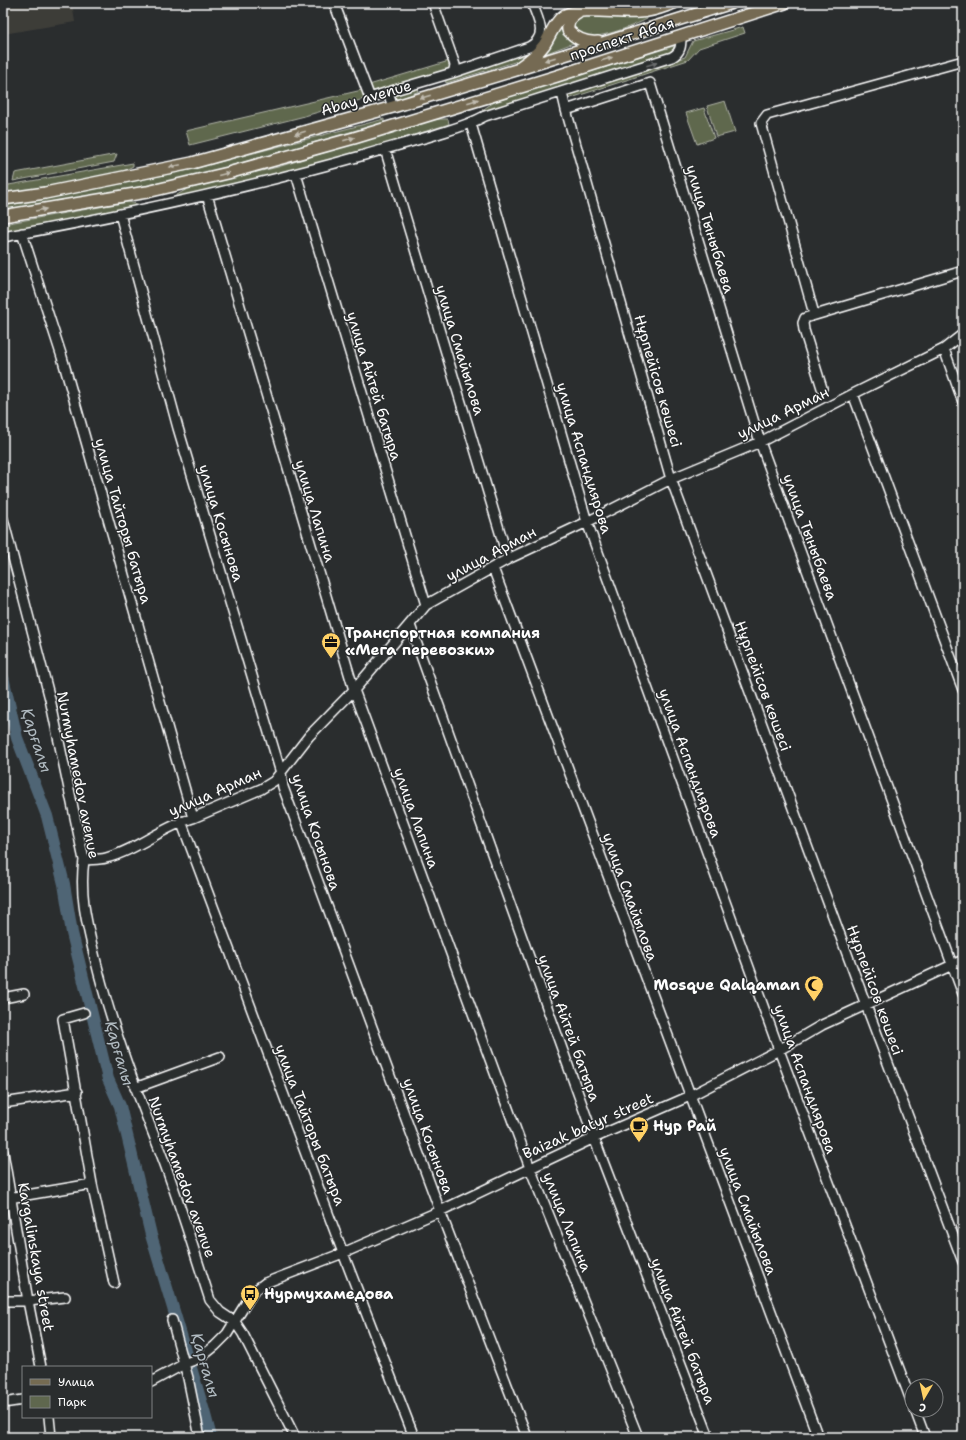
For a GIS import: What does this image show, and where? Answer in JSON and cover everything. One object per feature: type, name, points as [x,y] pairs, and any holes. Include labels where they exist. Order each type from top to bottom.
[{"type":"main road","points":[[516,70],[538,52],[560,19],[566,14],[582,11],[640,12],[674,3]]},
{"type":"main road","name":"Abay avenue","points":[[3,199],[45,193],[192,163],[393,107],[732,3]]},
{"type":"main road","name":"проспект Абая","points":[[3,216],[147,192],[228,173],[354,138],[557,76],[785,3]]},
{"type":"main road","points":[[582,11],[571,17],[569,21],[568,30],[572,34],[585,41],[594,42],[612,40]]},
{"type":"street","points":[[334,3],[370,98],[452,73],[529,47],[539,39],[541,34],[541,28],[532,3]]},
{"type":"street","points":[[433,3],[455,66],[452,73]]},
{"type":"street","points":[[3,237],[121,219],[207,195],[296,174],[471,124],[484,116],[562,93],[672,57],[676,55],[681,47],[681,36]]},
{"type":"street","points":[[814,314],[761,123],[767,115],[963,61]]},
{"type":"street","name":"улица Тыныбаева","points":[[566,110],[650,83],[760,442],[963,994]]},
{"type":"street","points":[[388,92],[393,107]]},
{"type":"street","name":"Нұрпейісов көшесі","points":[[562,93],[671,479],[963,1262]]},
{"type":"street","name":"улица Аспандиярова","points":[[471,124],[587,522],[779,1050],[904,1382]]},
{"type":"street","name":"улица Смайылова","points":[[385,149],[508,559]]},
{"type":"street","name":"улица Айтей батыра","points":[[296,174],[426,605]]},
{"type":"street","name":"улица Лапина","points":[[207,195],[354,690],[530,1168],[638,1437]]},
{"type":"street","name":"улица Косынова","points":[[121,219],[178,428],[281,773],[283,787],[440,1211],[527,1437]]},
{"type":"street","name":"улица Тайторы батыра","points":[[22,233],[62,357],[193,818]]},
{"type":"street","points":[[822,388],[804,330],[803,323],[805,318],[814,314],[963,271]]},
{"type":"street","name":"улица Арман","points":[[84,860],[105,859],[140,844],[181,821],[193,818],[261,789],[274,781],[309,736],[354,690],[426,605],[508,559],[587,522],[671,479],[760,442],[944,349],[963,334]]},
{"type":"street","points":[[944,349],[963,402]]},
{"type":"street","points":[[853,394],[963,690]]},
{"type":"street","name":"Nurmyhamedov avenue","points":[[3,519],[50,699],[84,860],[81,878],[85,917],[111,1017],[135,1088],[160,1152],[210,1300],[220,1312],[235,1322]]},
{"type":"street","name":"улица Смайылова","points":[[493,568],[818,1437]]},
{"type":"street","name":"улица Айтей батыра","points":[[410,625],[594,1138],[709,1437]]},
{"type":"street","name":"улица Тайторы батыра","points":[[181,821],[343,1253],[414,1437]]},
{"type":"street","name":"Baizak batyr street","points":[[152,1381],[200,1358],[215,1346],[227,1334],[254,1292],[265,1283],[282,1275],[343,1253],[440,1211],[594,1138],[690,1096],[779,1050],[822,1025],[963,960]]},
{"type":"street","points":[[3,998],[24,994]]},
{"type":"street","points":[[84,1013],[63,1019],[92,1184],[114,1283]]},
{"type":"street","points":[[135,1088],[220,1057]]},
{"type":"street","points":[[3,1103],[77,1092]]},
{"type":"street","name":"Kargalinskaya street","points":[[3,1152],[7,1198],[41,1366]]},
{"type":"street","points":[[7,1198],[92,1184]]},
{"type":"street","points":[[3,1301],[28,1301],[65,1297]]},
{"type":"street","points":[[172,1320],[185,1364],[200,1437]]},
{"type":"street","points":[[235,1322],[243,1334],[295,1437]]},
{"type":"street","points":[[3,1403],[22,1400]]},
{"type":"street","points":[[49,1418],[51,1437]]},
{"type":"street","points":[[918,1418],[925,1437]]},
{"type":"shaded area","points":[[3,3],[72,3],[75,22],[3,34]]},
{"type":"green space","points":[[591,15],[647,16],[647,19],[624,29],[604,35],[586,37],[580,36],[573,30],[572,20]]},
{"type":"green space","points":[[559,23],[563,24],[565,35],[576,42],[539,56]]},
{"type":"green space","points":[[743,27],[745,33],[699,48],[688,60],[568,99],[568,94],[685,57],[693,41]]},
{"type":"green space","points":[[674,46],[673,53],[484,114],[482,110],[496,101]]},
{"type":"green space","points":[[534,51],[521,60],[446,83],[445,78]]},
{"type":"green space","points":[[449,61],[450,70],[375,93],[371,90],[369,85]]},
{"type":"green space","points":[[418,88],[419,91],[400,99],[394,98],[396,94]]},
{"type":"green space","points":[[362,90],[364,99],[301,117],[190,145],[186,131]]},
{"type":"green space","points":[[725,101],[735,132],[716,137],[707,106]]},
{"type":"green space","points":[[704,108],[714,138],[697,144],[686,113]]},
{"type":"green space","points":[[384,119],[384,122],[190,177],[45,205],[3,211],[3,206],[189,170]]},
{"type":"green space","points":[[432,119],[448,119],[449,124],[338,159],[172,200],[172,198],[187,189],[278,167]]},
{"type":"green space","points":[[117,154],[114,162],[13,181],[15,173]]},
{"type":"green space","points":[[133,163],[133,166],[118,174],[3,194],[3,186]]},
{"type":"green space","points":[[128,202],[142,205],[120,211],[3,232],[3,224]]},
{"type":"waterway","name":"Қарғалы","points":[[3,677],[17,738],[47,816],[64,884],[72,933],[108,1079],[120,1106],[151,1235],[211,1437]]},
{"type":"place","name":"Транспортная компания «Мега перевозки»","points":[[331,659]]},
{"type":"place","name":"Mosque Qalqaman","points":[[814,1002]]},
{"type":"place","name":"Нур Рай","points":[[639,1143]]},
{"type":"place","name":"Нурмухамедова","points":[[250,1311]]}]
